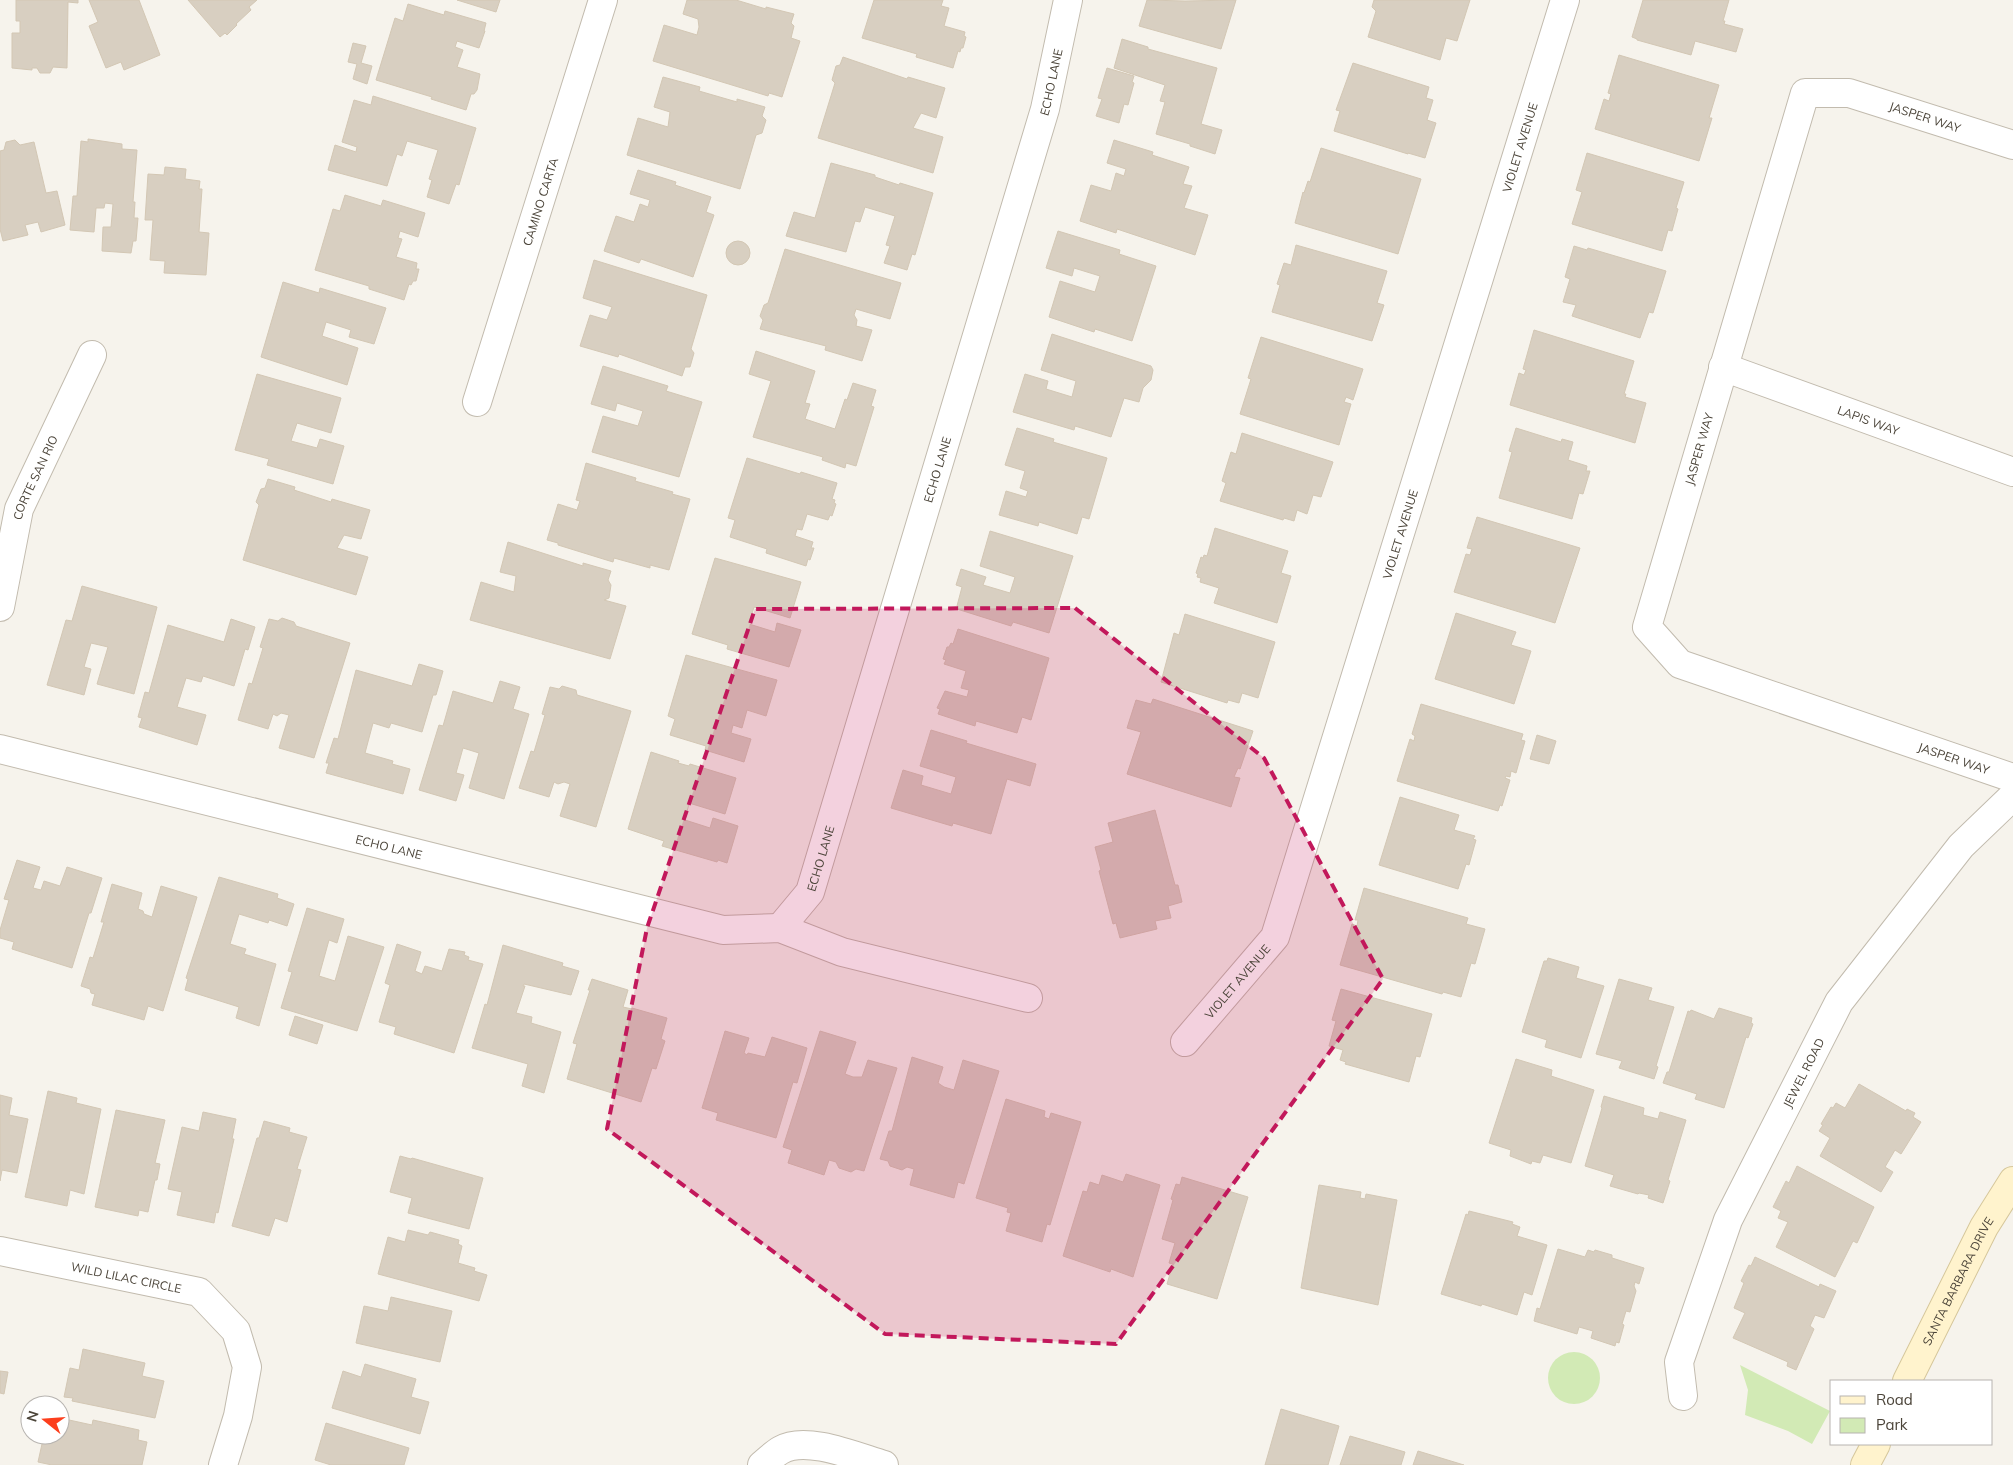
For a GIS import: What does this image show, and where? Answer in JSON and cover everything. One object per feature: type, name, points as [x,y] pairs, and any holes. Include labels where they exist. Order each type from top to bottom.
[{"type":"street","name":"CAMINO CARTA","points":[[477,402],[604,0]]},
{"type":"street","name":"ECHO LANE","points":[[780,928],[810,892],[1045,109],[1068,0]]},
{"type":"street","name":"VIOLET AVENUE","points":[[1185,1042],[1274,937],[1565,0]]},
{"type":"street","name":"JASPER WAY","points":[[2013,145],[1849,93],[1805,94],[1647,627],[1680,664],[2013,778]]},
{"type":"street","name":"CORTE SAN RIO","points":[[0,607],[19,509],[92,355]]},
{"type":"street","name":"LAPIS WAY","points":[[1723,368],[2013,472]]},
{"type":"street","name":"ECHO LANE","points":[[0,749],[723,930],[780,928],[842,952],[1028,998]]},
{"type":"street","name":"JEWEL ROAD","points":[[1683,1396],[1679,1362],[1728,1220],[1839,1002],[1961,846],[2013,796]]},
{"type":"street","name":"SANTA BARBARA DRIVE","points":[[1908,1380],[1984,1227],[2013,1181]]},
{"type":"street","name":"WILD LILAC CIRCLE","points":[[0,1251],[199,1292],[236,1331],[247,1367],[238,1416],[223,1465]]},
{"type":"street","points":[[762,1465],[782,1449],[802,1445],[822,1447],[884,1465]]},
{"type":"street","points":[[1865,1465],[1875,1445]]},
{"type":"highlighted area","points":[[1075,608],[1264,758],[1383,979],[1116,1344],[885,1334],[607,1129],[647,928],[755,609]]},
{"type":"green space","points":[[1569,1352],[1579,1352],[1588,1356],[1596,1364],[1600,1378],[1596,1392],[1588,1400],[1579,1404],[1569,1404],[1560,1400],[1552,1392],[1548,1383],[1548,1373],[1552,1364],[1560,1356]]},
{"type":"green space","points":[[1740,1365],[1830,1411],[1812,1444],[1788,1431],[1745,1415],[1748,1390]]},
{"type":"building","points":[[16,0],[78,0],[78,3],[68,2],[67,68],[53,67],[50,73],[40,73],[37,68],[32,68],[32,70],[12,68],[12,33],[20,33],[20,21],[16,21]]},
{"type":"building","points":[[89,0],[139,0],[160,55],[124,70],[121,62],[106,68],[89,26],[98,22]]},
{"type":"building","points":[[188,0],[257,0],[249,7],[251,10],[227,35],[225,33],[220,37]]},
{"type":"building","points":[[457,0],[500,0],[496,12]]},
{"type":"building","points":[[687,0],[736,0],[766,9],[766,7],[794,14],[791,23],[794,26],[791,38],[800,41],[782,97],[769,93],[768,96],[653,61],[664,25],[697,35],[698,19],[683,14]]},
{"type":"building","points":[[874,0],[943,0],[941,6],[949,8],[944,26],[965,32],[964,36],[966,37],[963,48],[961,48],[960,52],[958,51],[953,68],[916,57],[917,54],[862,38]]},
{"type":"building","points":[[1147,0],[1236,0],[1221,49],[1139,26]]},
{"type":"building","points":[[1374,0],[1470,0],[1457,41],[1446,38],[1440,60],[1368,37],[1376,11],[1372,7]]},
{"type":"building","points":[[1643,0],[1729,0],[1723,21],[1725,21],[1724,24],[1743,29],[1736,52],[1695,41],[1691,55],[1637,40],[1632,37]]},
{"type":"building","points":[[408,4],[444,15],[445,11],[486,23],[479,48],[457,41],[455,47],[463,50],[457,67],[480,74],[477,90],[474,94],[471,94],[466,110],[431,99],[432,97],[376,80],[395,18],[403,21]]},
{"type":"building","points":[[1122,39],[1148,47],[1148,49],[1217,68],[1201,124],[1222,130],[1215,154],[1156,134],[1165,102],[1160,101],[1165,85],[1114,68]]},
{"type":"building","points":[[353,43],[366,46],[361,63],[372,66],[367,84],[353,79],[357,64],[348,62]]},
{"type":"building","points":[[1619,55],[1719,85],[1709,118],[1712,118],[1699,161],[1595,129],[1604,99],[1609,101],[1611,94],[1608,93]]},
{"type":"building","points":[[843,57],[907,79],[908,77],[945,88],[936,118],[921,113],[913,128],[943,137],[933,173],[818,138],[835,83],[832,80],[836,66],[840,65]]},
{"type":"building","points":[[1353,63],[1429,87],[1426,98],[1433,100],[1427,120],[1436,123],[1425,158],[1334,131],[1340,111],[1336,110]]},
{"type":"building","points":[[1107,68],[1134,76],[1128,105],[1124,104],[1119,123],[1096,116],[1102,99],[1098,98]]},
{"type":"building","points":[[663,77],[700,87],[699,91],[737,102],[737,99],[765,107],[762,116],[766,120],[762,133],[756,135],[740,189],[627,155],[638,118],[668,127],[670,112],[654,107]]},
{"type":"building","points":[[373,96],[476,128],[459,185],[456,184],[449,204],[427,197],[432,180],[429,179],[438,150],[407,141],[402,156],[397,154],[387,186],[328,170],[335,145],[356,152],[357,147],[342,142],[354,100],[371,105]]},
{"type":"building","points":[[88,139],[122,144],[122,149],[137,150],[133,202],[135,202],[134,218],[138,218],[136,241],[133,241],[131,253],[102,251],[103,227],[111,227],[113,204],[105,203],[104,208],[96,208],[94,232],[70,230],[73,196],[77,196],[81,141],[88,142]]},
{"type":"building","points":[[15,140],[20,145],[34,142],[46,193],[57,191],[65,225],[41,232],[38,222],[25,225],[28,235],[3,241],[0,229],[0,151],[4,150],[6,142]]},
{"type":"building","points":[[1114,140],[1153,152],[1152,155],[1189,167],[1183,184],[1192,186],[1184,208],[1208,215],[1195,255],[1117,229],[1116,233],[1080,221],[1091,185],[1111,191],[1116,173],[1124,176],[1126,169],[1107,163]]},
{"type":"building","points":[[1321,148],[1421,179],[1398,254],[1295,223],[1303,192],[1308,181],[1310,182]]},
{"type":"building","points":[[1587,153],[1684,182],[1676,208],[1678,209],[1672,231],[1668,230],[1662,251],[1572,224],[1582,192],[1576,190]]},
{"type":"building","points":[[831,163],[875,175],[875,177],[899,185],[900,183],[933,193],[915,255],[912,254],[907,270],[884,263],[890,246],[886,245],[895,216],[865,207],[860,222],[855,221],[846,252],[786,236],[794,212],[815,218]]},
{"type":"building","points":[[165,167],[186,169],[185,179],[200,181],[199,189],[202,189],[199,232],[209,233],[206,275],[164,273],[165,261],[150,260],[153,220],[145,220],[148,174],[164,175]]},
{"type":"building","points":[[638,170],[676,182],[675,185],[711,197],[706,212],[714,215],[693,277],[641,259],[639,263],[604,251],[616,216],[634,222],[640,204],[648,207],[650,200],[630,194]]},
{"type":"building","points":[[345,195],[381,206],[383,200],[425,213],[418,237],[400,231],[398,238],[402,239],[396,257],[417,263],[416,269],[419,269],[416,281],[413,281],[411,285],[409,284],[404,300],[369,289],[369,286],[315,270],[333,209],[340,211]]},
{"type":"building","points":[[1058,231],[1120,250],[1119,254],[1156,266],[1132,341],[1095,329],[1094,332],[1049,317],[1060,281],[1095,292],[1100,276],[1074,268],[1072,276],[1046,268]]},
{"type":"building","points":[[738,241],[747,244],[750,253],[747,262],[738,265],[729,262],[726,253],[729,244]]},
{"type":"building","points":[[1296,245],[1387,271],[1377,303],[1384,305],[1372,341],[1272,312],[1280,285],[1277,284],[1284,263],[1291,265]]},
{"type":"building","points":[[1574,246],[1587,250],[1588,248],[1666,271],[1653,313],[1649,312],[1640,338],[1572,316],[1576,305],[1563,302],[1570,279],[1565,277]]},
{"type":"building","points":[[785,249],[901,283],[890,319],[856,309],[854,315],[857,320],[856,326],[872,330],[862,361],[825,350],[826,346],[760,329],[763,320],[760,316],[764,305],[768,303]]},
{"type":"building","points":[[594,260],[707,295],[691,349],[694,353],[690,367],[685,367],[682,376],[619,354],[618,357],[580,346],[590,315],[607,320],[612,307],[583,298]]},
{"type":"building","points":[[283,282],[319,293],[320,288],[386,308],[374,344],[349,337],[351,330],[326,322],[322,336],[358,348],[347,385],[261,357]]},
{"type":"building","points":[[1534,330],[1634,361],[1624,394],[1626,394],[1625,397],[1646,403],[1635,443],[1510,405],[1519,373],[1524,375],[1526,370],[1523,369]]},
{"type":"building","points":[[1052,334],[1151,366],[1153,370],[1151,380],[1143,388],[1139,402],[1124,398],[1111,437],[1075,426],[1074,430],[1013,412],[1025,374],[1048,381],[1046,389],[1072,397],[1076,381],[1041,370]]},
{"type":"building","points":[[1261,337],[1363,369],[1353,400],[1346,397],[1344,402],[1351,404],[1339,445],[1240,414],[1251,379],[1248,378]]},
{"type":"building","points":[[756,351],[815,371],[805,403],[810,404],[805,419],[835,429],[845,399],[847,400],[853,383],[876,390],[871,406],[874,407],[856,466],[846,463],[845,468],[822,460],[823,457],[753,437],[771,381],[749,374]]},
{"type":"building","points":[[603,366],[668,386],[666,391],[702,402],[679,477],[592,452],[603,416],[638,426],[643,411],[617,403],[615,411],[591,404]]},
{"type":"building","points":[[257,374],[341,398],[331,433],[297,423],[291,441],[317,448],[320,439],[344,446],[333,484],[267,465],[269,459],[235,450]]},
{"type":"building","points":[[1017,428],[1054,439],[1053,442],[1107,458],[1089,519],[1082,517],[1077,534],[1039,522],[1038,526],[999,515],[1006,491],[1026,497],[1028,491],[1020,488],[1025,471],[1005,465]]},
{"type":"building","points":[[1516,428],[1561,442],[1562,439],[1573,442],[1568,460],[1587,466],[1586,471],[1590,471],[1583,494],[1579,493],[1572,519],[1499,498],[1512,452],[1509,451]]},
{"type":"building","points":[[1242,433],[1333,462],[1321,497],[1313,495],[1307,514],[1297,510],[1294,521],[1284,518],[1283,520],[1220,501],[1226,483],[1222,481],[1231,452],[1236,454]]},
{"type":"building","points":[[747,458],[837,483],[832,499],[835,500],[834,503],[836,504],[832,516],[830,515],[828,520],[807,514],[802,530],[797,529],[795,536],[813,542],[811,548],[814,548],[806,566],[766,553],[767,549],[730,537],[735,520],[728,518]]},
{"type":"building","points":[[586,463],[636,478],[635,481],[690,499],[669,570],[650,565],[650,568],[614,558],[613,562],[547,540],[558,504],[577,510],[580,501],[576,500]]},
{"type":"building","points":[[268,479],[295,487],[294,490],[331,502],[332,499],[370,510],[361,539],[344,535],[337,548],[368,557],[356,595],[243,560],[259,505],[256,502],[261,489],[265,488]]},
{"type":"building","points":[[1477,517],[1580,548],[1555,623],[1454,592],[1466,554],[1470,555],[1472,549],[1467,548]]},
{"type":"building","points":[[1215,528],[1288,551],[1281,573],[1291,576],[1277,623],[1214,603],[1219,588],[1200,582],[1201,578],[1197,577],[1198,574],[1196,573],[1201,557],[1207,556]]},
{"type":"building","points":[[990,531],[1073,556],[1049,633],[1013,622],[1011,626],[957,609],[962,587],[956,585],[961,569],[986,577],[983,585],[1010,593],[1015,577],[980,566]]},
{"type":"building","points":[[508,542],[583,566],[583,563],[611,571],[608,580],[611,585],[609,598],[604,600],[626,606],[610,659],[470,620],[481,582],[514,592],[516,576],[500,572]]},
{"type":"building","points":[[715,558],[801,582],[790,618],[754,607],[749,624],[775,632],[777,623],[801,630],[789,667],[727,649],[728,645],[692,634]]},
{"type":"building","points":[[82,586],[157,607],[134,694],[97,684],[108,647],[91,643],[84,667],[91,669],[84,695],[47,685],[66,620],[72,621]]},
{"type":"building","points":[[1456,613],[1516,632],[1511,645],[1531,651],[1514,704],[1435,679]]},
{"type":"building","points":[[1185,614],[1275,642],[1258,698],[1242,693],[1239,703],[1228,700],[1227,703],[1161,682],[1174,633],[1179,635]]},
{"type":"building","points":[[282,618],[294,622],[296,626],[350,643],[314,758],[279,748],[289,715],[281,713],[277,716],[273,714],[268,729],[238,720],[249,683],[252,684],[263,648],[260,647],[269,619],[278,621]]},
{"type":"building","points":[[231,619],[255,627],[248,650],[245,649],[234,686],[203,676],[201,682],[186,678],[177,707],[206,715],[197,745],[139,727],[142,718],[138,717],[145,692],[149,693],[168,625],[224,642]]},
{"type":"building","points":[[958,629],[1049,658],[1031,720],[1022,717],[1017,733],[976,721],[975,726],[938,714],[940,709],[937,708],[945,691],[967,697],[969,690],[961,688],[966,671],[944,664],[946,660],[943,659],[947,647],[951,643],[953,644]]},
{"type":"building","points":[[686,655],[777,680],[766,716],[747,710],[742,728],[733,725],[731,733],[751,739],[744,762],[705,750],[706,746],[670,735],[675,719],[668,716]]},
{"type":"building","points":[[419,664],[443,671],[436,695],[433,695],[422,732],[391,723],[389,728],[373,723],[365,753],[393,761],[392,764],[410,769],[403,794],[326,773],[329,763],[326,763],[334,738],[338,739],[356,670],[412,686]]},
{"type":"building","points":[[500,681],[520,687],[513,709],[529,714],[504,799],[469,788],[479,753],[463,748],[456,773],[464,775],[456,801],[419,790],[439,725],[443,726],[453,691],[493,703]]},
{"type":"building","points":[[562,686],[576,690],[577,695],[631,711],[596,827],[560,816],[570,784],[554,782],[549,797],[519,788],[531,751],[534,752],[545,715],[542,714],[550,687],[559,689]]},
{"type":"building","points":[[1153,699],[1253,731],[1240,769],[1238,768],[1234,777],[1240,778],[1231,807],[1127,774],[1141,732],[1127,728],[1136,700],[1151,704]]},
{"type":"building","points":[[1421,704],[1523,734],[1521,740],[1525,741],[1516,773],[1511,771],[1510,777],[1506,776],[1505,778],[1510,780],[1502,806],[1500,805],[1498,811],[1397,781],[1410,739],[1414,741],[1415,736],[1412,734]]},
{"type":"building","points":[[931,730],[967,741],[966,743],[1036,764],[1030,786],[1007,779],[991,834],[953,823],[952,826],[891,808],[903,770],[923,776],[921,785],[951,794],[956,777],[920,766]]},
{"type":"building","points":[[1537,735],[1556,741],[1549,764],[1530,759]]},
{"type":"building","points":[[651,752],[679,761],[678,763],[689,766],[690,764],[736,778],[725,814],[689,803],[685,820],[710,828],[713,818],[738,826],[727,863],[718,860],[717,862],[662,846],[664,841],[628,829]]},
{"type":"building","points":[[1400,797],[1459,815],[1454,830],[1475,836],[1473,839],[1476,840],[1469,865],[1466,864],[1458,889],[1379,865]]},
{"type":"building","points":[[1155,810],[1175,885],[1178,885],[1182,902],[1168,906],[1171,918],[1155,921],[1157,929],[1120,938],[1116,923],[1113,924],[1099,871],[1101,870],[1095,847],[1113,842],[1108,823]]},
{"type":"building","points":[[17,860],[40,867],[33,888],[41,890],[44,881],[60,886],[67,867],[102,878],[72,968],[12,949],[14,942],[0,938],[0,930],[9,900],[4,899]]},
{"type":"building","points":[[219,877],[278,894],[277,898],[294,904],[287,926],[269,920],[268,923],[239,914],[230,944],[246,949],[244,954],[276,964],[259,1026],[236,1018],[239,1007],[185,990],[188,979],[186,978]]},
{"type":"building","points":[[112,884],[142,893],[138,909],[152,917],[161,886],[197,897],[163,1011],[148,1006],[144,1020],[92,1005],[95,994],[91,993],[90,989],[81,986],[90,957],[93,958],[104,922],[101,922]]},
{"type":"building","points":[[1364,888],[1468,918],[1466,924],[1485,929],[1475,964],[1471,963],[1461,997],[1443,992],[1442,994],[1340,965],[1352,924],[1357,926],[1358,920],[1355,920]]},
{"type":"building","points":[[307,908],[344,919],[337,943],[329,940],[319,976],[335,981],[348,936],[384,947],[357,1031],[281,1008],[292,972],[288,971]]},
{"type":"building","points":[[397,944],[421,952],[415,971],[422,974],[425,966],[442,971],[449,949],[465,952],[464,955],[469,957],[468,960],[483,964],[454,1053],[394,1034],[396,1027],[379,1022],[390,985],[385,983]]},
{"type":"building","points":[[503,945],[563,963],[562,966],[579,971],[571,995],[524,984],[523,986],[525,986],[516,1013],[532,1017],[531,1023],[561,1032],[544,1093],[522,1086],[528,1064],[472,1048],[485,1004],[487,1005]]},
{"type":"building","points":[[1548,958],[1579,967],[1576,978],[1604,986],[1581,1058],[1545,1047],[1547,1040],[1522,1032],[1544,961],[1547,961]]},
{"type":"building","points":[[592,979],[628,990],[623,1007],[667,1018],[661,1039],[665,1041],[656,1069],[652,1068],[641,1102],[567,1079],[577,1044],[573,1043]]},
{"type":"building","points":[[1619,979],[1652,988],[1648,1000],[1674,1007],[1656,1066],[1658,1067],[1654,1079],[1619,1068],[1622,1061],[1596,1054]]},
{"type":"building","points":[[1341,989],[1432,1014],[1420,1057],[1416,1056],[1409,1082],[1345,1064],[1346,1062],[1340,1060],[1343,1050],[1329,1046],[1336,1021],[1332,1020]]},
{"type":"building","points":[[1719,1008],[1752,1018],[1751,1023],[1753,1024],[1748,1038],[1746,1037],[1724,1108],[1695,1099],[1697,1094],[1663,1083],[1667,1072],[1669,1072],[1688,1011],[1690,1012],[1691,1010],[1714,1019]]},
{"type":"building","points":[[295,1016],[323,1025],[317,1044],[289,1035]]},
{"type":"building","points":[[725,1031],[749,1038],[744,1053],[747,1055],[748,1053],[765,1057],[772,1037],[807,1048],[797,1083],[793,1082],[776,1138],[716,1120],[718,1113],[702,1108]]},
{"type":"building","points":[[820,1031],[856,1042],[845,1074],[853,1077],[862,1077],[868,1060],[897,1068],[864,1171],[856,1169],[851,1172],[839,1168],[836,1162],[829,1160],[824,1175],[788,1163],[792,1150],[783,1147]]},
{"type":"building","points":[[912,1057],[943,1067],[938,1083],[954,1090],[963,1060],[999,1071],[964,1184],[958,1182],[954,1198],[910,1185],[914,1169],[907,1167],[902,1170],[890,1166],[888,1161],[880,1159],[889,1131],[892,1131]]},
{"type":"building","points":[[1516,1059],[1552,1070],[1551,1076],[1594,1090],[1571,1163],[1543,1155],[1540,1163],[1532,1161],[1531,1164],[1510,1156],[1511,1150],[1489,1143]]},
{"type":"building","points":[[1859,1084],[1906,1111],[1907,1109],[1915,1113],[1913,1117],[1921,1122],[1901,1154],[1895,1150],[1885,1167],[1893,1172],[1881,1192],[1820,1156],[1830,1138],[1819,1131],[1823,1125],[1821,1124],[1831,1107],[1833,1108],[1836,1103],[1845,1108]]},
{"type":"building","points":[[48,1091],[77,1098],[76,1103],[101,1109],[84,1194],[70,1190],[67,1206],[25,1197]]},
{"type":"building","points":[[0,1095],[12,1098],[9,1115],[28,1119],[17,1173],[2,1170],[0,1181]]},
{"type":"building","points":[[1604,1096],[1644,1108],[1643,1115],[1658,1119],[1660,1112],[1686,1120],[1663,1203],[1648,1198],[1649,1195],[1610,1186],[1614,1175],[1585,1166]]},
{"type":"building","points":[[1006,1099],[1045,1111],[1044,1117],[1049,1119],[1051,1113],[1081,1122],[1050,1225],[1047,1224],[1042,1242],[1006,1231],[1011,1213],[1007,1212],[1008,1208],[976,1198]]},
{"type":"building","points":[[116,1110],[165,1120],[155,1163],[160,1164],[148,1212],[139,1210],[138,1216],[95,1207]]},
{"type":"building","points":[[203,1112],[236,1119],[232,1139],[234,1139],[218,1213],[216,1212],[214,1223],[177,1215],[182,1192],[168,1189],[182,1127],[199,1131]]},
{"type":"building","points":[[264,1121],[290,1128],[289,1132],[307,1137],[297,1169],[301,1170],[287,1222],[275,1218],[269,1236],[232,1226],[257,1138],[259,1138]]},
{"type":"building","points":[[400,1156],[483,1178],[469,1229],[408,1213],[412,1198],[390,1192]]},
{"type":"building","points":[[1797,1166],[1874,1207],[1857,1243],[1853,1241],[1835,1277],[1776,1247],[1788,1222],[1778,1218],[1781,1211],[1773,1207],[1786,1181],[1789,1183]]},
{"type":"building","points":[[1126,1174],[1160,1185],[1133,1277],[1111,1269],[1110,1272],[1063,1256],[1083,1191],[1087,1192],[1090,1182],[1099,1185],[1102,1175],[1123,1182]]},
{"type":"building","points":[[1182,1177],[1248,1197],[1217,1299],[1167,1284],[1173,1264],[1169,1263],[1175,1243],[1162,1239],[1173,1200],[1171,1199],[1176,1184],[1180,1185]]},
{"type":"building","points":[[1319,1185],[1361,1192],[1360,1198],[1365,1199],[1366,1194],[1397,1200],[1378,1305],[1301,1288]]},
{"type":"building","points":[[1469,1211],[1513,1222],[1512,1224],[1520,1227],[1517,1236],[1547,1245],[1532,1295],[1524,1292],[1517,1315],[1441,1294],[1466,1214],[1468,1215]]},
{"type":"building","points":[[408,1230],[428,1235],[430,1232],[459,1240],[458,1244],[462,1246],[458,1263],[475,1268],[474,1271],[487,1275],[479,1301],[378,1274],[388,1237],[405,1242]]},
{"type":"building","points":[[1558,1249],[1585,1257],[1588,1250],[1594,1252],[1595,1250],[1612,1255],[1612,1258],[1644,1268],[1639,1284],[1635,1282],[1636,1291],[1630,1312],[1626,1311],[1619,1343],[1616,1342],[1615,1346],[1591,1338],[1593,1331],[1579,1327],[1577,1334],[1534,1321],[1537,1308],[1540,1309]]},
{"type":"building","points":[[1755,1257],[1819,1287],[1820,1284],[1836,1291],[1824,1318],[1815,1315],[1810,1326],[1814,1329],[1796,1370],[1787,1366],[1788,1362],[1733,1338],[1745,1313],[1734,1308],[1744,1283],[1741,1281]]},
{"type":"building","points":[[391,1297],[452,1311],[440,1362],[356,1343],[364,1306],[388,1311]]},
{"type":"building","points":[[83,1349],[145,1363],[142,1376],[164,1381],[155,1418],[72,1401],[73,1398],[70,1398],[70,1395],[64,1395],[70,1368],[79,1370]]},
{"type":"building","points":[[365,1364],[416,1379],[411,1397],[429,1402],[420,1434],[332,1408],[343,1371],[361,1377]]},
{"type":"building","points":[[0,1371],[8,1372],[4,1394],[0,1393]]},
{"type":"building","points":[[1281,1409],[1339,1426],[1328,1465],[1265,1465]]},
{"type":"building","points":[[70,1420],[92,1425],[93,1420],[139,1430],[138,1440],[147,1442],[142,1465],[52,1465],[38,1462],[42,1445],[70,1445]]},
{"type":"building","points":[[326,1423],[409,1448],[404,1465],[331,1465],[315,1460]]},
{"type":"building","points":[[1350,1436],[1405,1452],[1401,1465],[1340,1465]]},
{"type":"building","points":[[1418,1451],[1464,1465],[1413,1465]]}]
